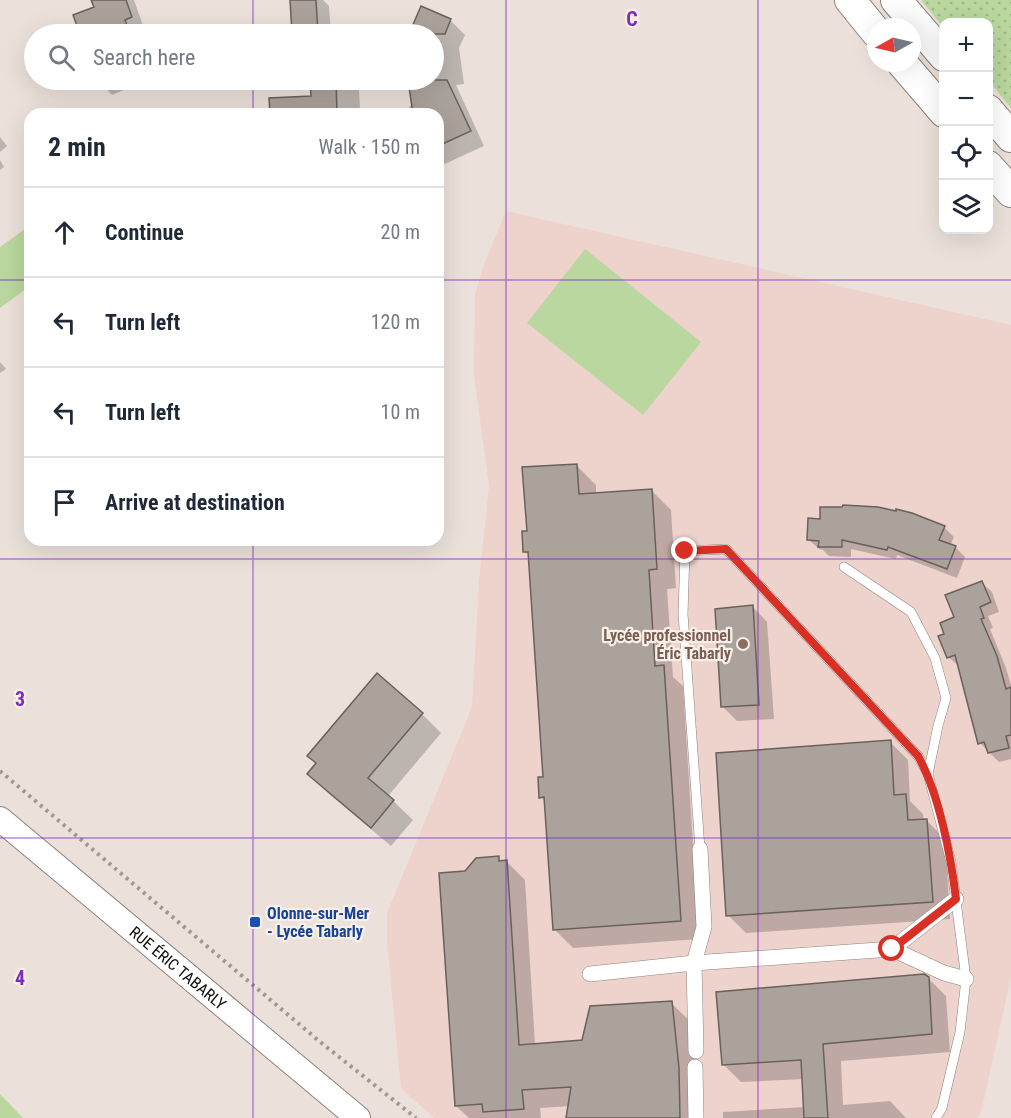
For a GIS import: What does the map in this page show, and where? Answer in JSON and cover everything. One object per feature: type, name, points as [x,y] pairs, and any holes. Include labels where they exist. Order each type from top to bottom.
[{"type":"main road","points":[[849,0],[867,21]]},
{"type":"main road","points":[[896,0],[939,50]]},
{"type":"main road","points":[[910,72],[939,106]]},
{"type":"main road","points":[[993,116],[1011,137]]},
{"type":"main road","points":[[993,172],[1011,192]]},
{"type":"street","name":"RUE ÉRIC TABARLY","points":[[0,819],[358,1118]]},
{"type":"street","points":[[696,1118],[694,963],[704,927],[700,849]]},
{"type":"street","points":[[892,949],[956,899]]},
{"type":"street","points":[[590,974],[694,963],[892,949],[944,974],[966,979]]},
{"type":"lane","points":[[700,849],[683,614],[685,551],[726,549],[918,756],[928,774],[951,862],[966,979],[960,1032],[942,1108],[936,1118]]},
{"type":"lane","points":[[844,567],[911,612],[935,658],[946,698],[928,774]]},
{"type":"path","points":[[0,771],[318,1041],[416,1118]]},
{"type":"shaded area","name":"Lycée professionnel Éric Tabarly","points":[[506,211],[1011,325],[1011,977],[981,1113],[977,1118],[434,1118],[401,1088],[387,943],[387,913],[472,707],[479,581],[489,486],[474,375],[475,294],[484,264]]},
{"type":"green space","points":[[921,0],[1011,0],[1011,108],[993,86],[993,18],[939,18],[939,22]]},
{"type":"green space","points":[[24,230],[24,290],[0,308],[0,247]]},
{"type":"green space","points":[[585,249],[701,342],[643,415],[527,323]]},
{"type":"green space","points":[[0,1094],[23,1118],[0,1118]]},
{"type":"building","points":[[91,0],[126,0],[132,17],[125,20],[126,24],[76,24],[73,15],[94,7]]},
{"type":"building","points":[[290,0],[316,0],[317,24],[291,24]]},
{"type":"building","points":[[421,6],[451,19],[445,34],[444,24],[413,24]]},
{"type":"building","points":[[444,80],[447,80],[471,131],[444,143],[444,108],[412,108],[409,90],[444,90]]},
{"type":"building","points":[[311,90],[336,90],[337,108],[270,108],[269,98],[311,96]]},
{"type":"building","points":[[577,464],[579,494],[652,489],[657,569],[649,570],[655,666],[664,665],[681,921],[553,930],[544,797],[539,798],[538,777],[543,777],[528,552],[523,552],[522,531],[527,531],[522,467]]},
{"type":"building","points":[[843,505],[878,507],[896,511],[896,509],[945,526],[939,540],[956,546],[947,569],[888,547],[887,550],[842,540],[842,547],[818,547],[819,541],[807,540],[808,518],[820,519],[820,507],[842,507]]},
{"type":"building","points":[[982,581],[991,602],[980,607],[984,618],[981,619],[997,656],[1006,689],[1011,687],[1011,735],[1006,736],[1009,748],[988,753],[984,742],[978,744],[955,655],[947,658],[938,636],[944,634],[940,623],[954,617],[945,595]]},
{"type":"building","points":[[753,605],[759,705],[721,707],[715,609]]},
{"type":"building","points":[[377,673],[423,713],[368,778],[394,800],[371,828],[307,774],[316,763],[307,756]]},
{"type":"building","points":[[891,740],[894,795],[906,794],[908,820],[927,819],[933,902],[726,916],[716,753]]},
{"type":"building","points":[[499,856],[499,861],[507,860],[519,1045],[582,1040],[590,1006],[672,1001],[679,1068],[680,1118],[566,1118],[571,1087],[522,1090],[524,1109],[483,1112],[482,1104],[455,1106],[439,873],[465,871],[476,858]]},
{"type":"building","points":[[924,974],[929,977],[932,1034],[823,1044],[828,1118],[804,1118],[801,1060],[722,1065],[716,992]]},
{"type":"place","name":"Lycée professionnel Éric Tabarly","points":[[743,644]]},
{"type":"place","name":"Olonne-sur-Mer - Lycée Tabarly","points":[[255,922]]},
{"type":"route","points":[[685,551],[726,549],[918,756],[928,774],[951,862],[956,899],[892,949]]}]
